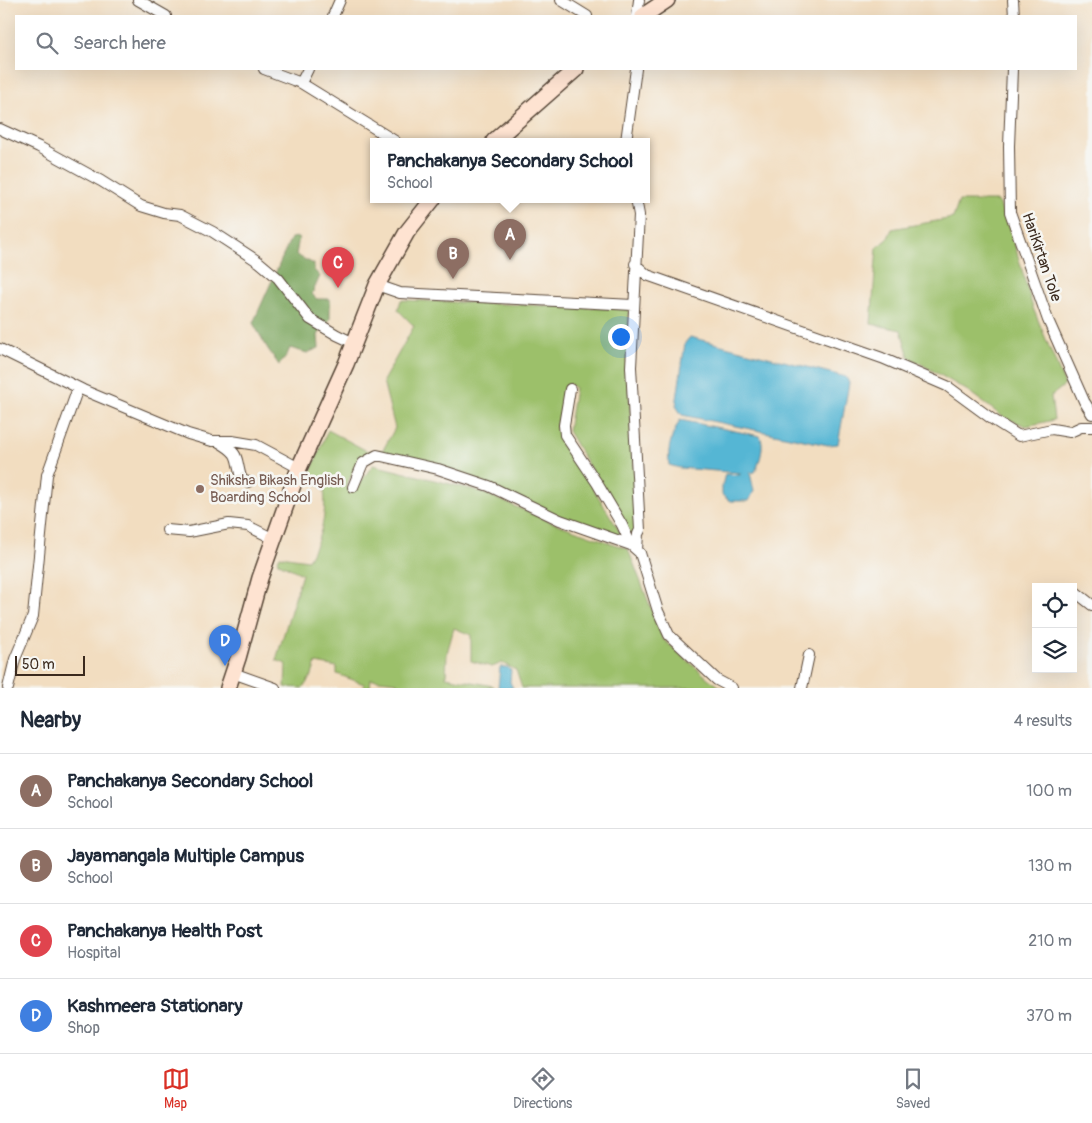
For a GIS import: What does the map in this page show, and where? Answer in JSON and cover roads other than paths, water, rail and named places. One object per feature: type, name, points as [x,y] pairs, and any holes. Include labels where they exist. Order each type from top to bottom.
[{"type":"street","points":[[138,0],[164,15]]},
{"type":"street","points":[[333,15],[340,0]]},
{"type":"street","points":[[561,0],[585,15]]},
{"type":"street","points":[[637,15],[640,0]]},
{"type":"street","points":[[644,15],[667,0]]},
{"type":"street","points":[[1013,0],[1014,15]]},
{"type":"street","points":[[267,70],[300,83],[390,138]]},
{"type":"street","points":[[300,83],[307,70]]},
{"type":"street","points":[[497,138],[575,70]]},
{"type":"street","points":[[626,138],[636,70]]},
{"type":"street","name":"HariKirtan Tole","points":[[1012,70],[1009,146],[1010,212],[1048,320],[1084,401],[1092,414]]},
{"type":"street","points":[[0,129],[39,147],[101,181],[141,206],[164,213],[180,215],[213,232],[259,262],[278,278],[310,319],[354,343]]},
{"type":"street","points":[[228,688],[260,578],[299,468],[354,343],[377,285],[407,232],[430,203]]},
{"type":"street","points":[[634,548],[640,530],[631,367],[639,215],[637,203]]},
{"type":"street","points":[[635,264],[646,275],[882,358],[947,386],[1019,436],[1052,429],[1070,432],[1081,427],[1092,427]]},
{"type":"street","points":[[377,285],[400,293],[633,305]]},
{"type":"street","points":[[0,349],[78,388],[188,434],[217,441],[232,441],[256,445],[299,468]]},
{"type":"street","points":[[8,688],[15,659],[33,616],[47,474],[78,388]]},
{"type":"street","points":[[570,389],[564,425],[565,435],[597,483],[634,548]]},
{"type":"street","points":[[217,441],[235,454],[242,480],[248,482]]},
{"type":"street","points":[[353,487],[363,463],[378,454],[438,469],[489,486],[560,520],[634,548],[640,553],[658,611],[669,635],[717,680],[732,688]]},
{"type":"street","points":[[167,530],[189,532],[229,524],[248,526],[274,539]]},
{"type":"street","points":[[1077,593],[1092,605]]},
{"type":"street","points":[[802,688],[809,655]]},
{"type":"street","points":[[233,673],[276,688]]},
{"type":"water","points":[[690,337],[846,377],[849,383],[838,444],[828,445],[682,415],[676,406],[685,343]]},
{"type":"water","points":[[680,420],[760,436],[762,444],[761,454],[755,472],[750,473],[754,491],[749,501],[730,501],[722,495],[725,474],[740,475],[740,473],[680,468],[669,465],[671,441]]},
{"type":"water","points":[[500,667],[506,667],[511,670],[510,682],[513,688],[498,688]]},
{"type":"place","name":"Panchakanya Secondary School","points":[[510,260]]},
{"type":"place","name":"Jayamangala Multiple Campus","points":[[453,279]]},
{"type":"place","name":"Panchakanya Health Post","points":[[338,288]]},
{"type":"place","name":"Shiksha Bikash English Boarding School","points":[[200,489]]},
{"type":"place","name":"Kashmeera Stationary","points":[[225,666]]}]
